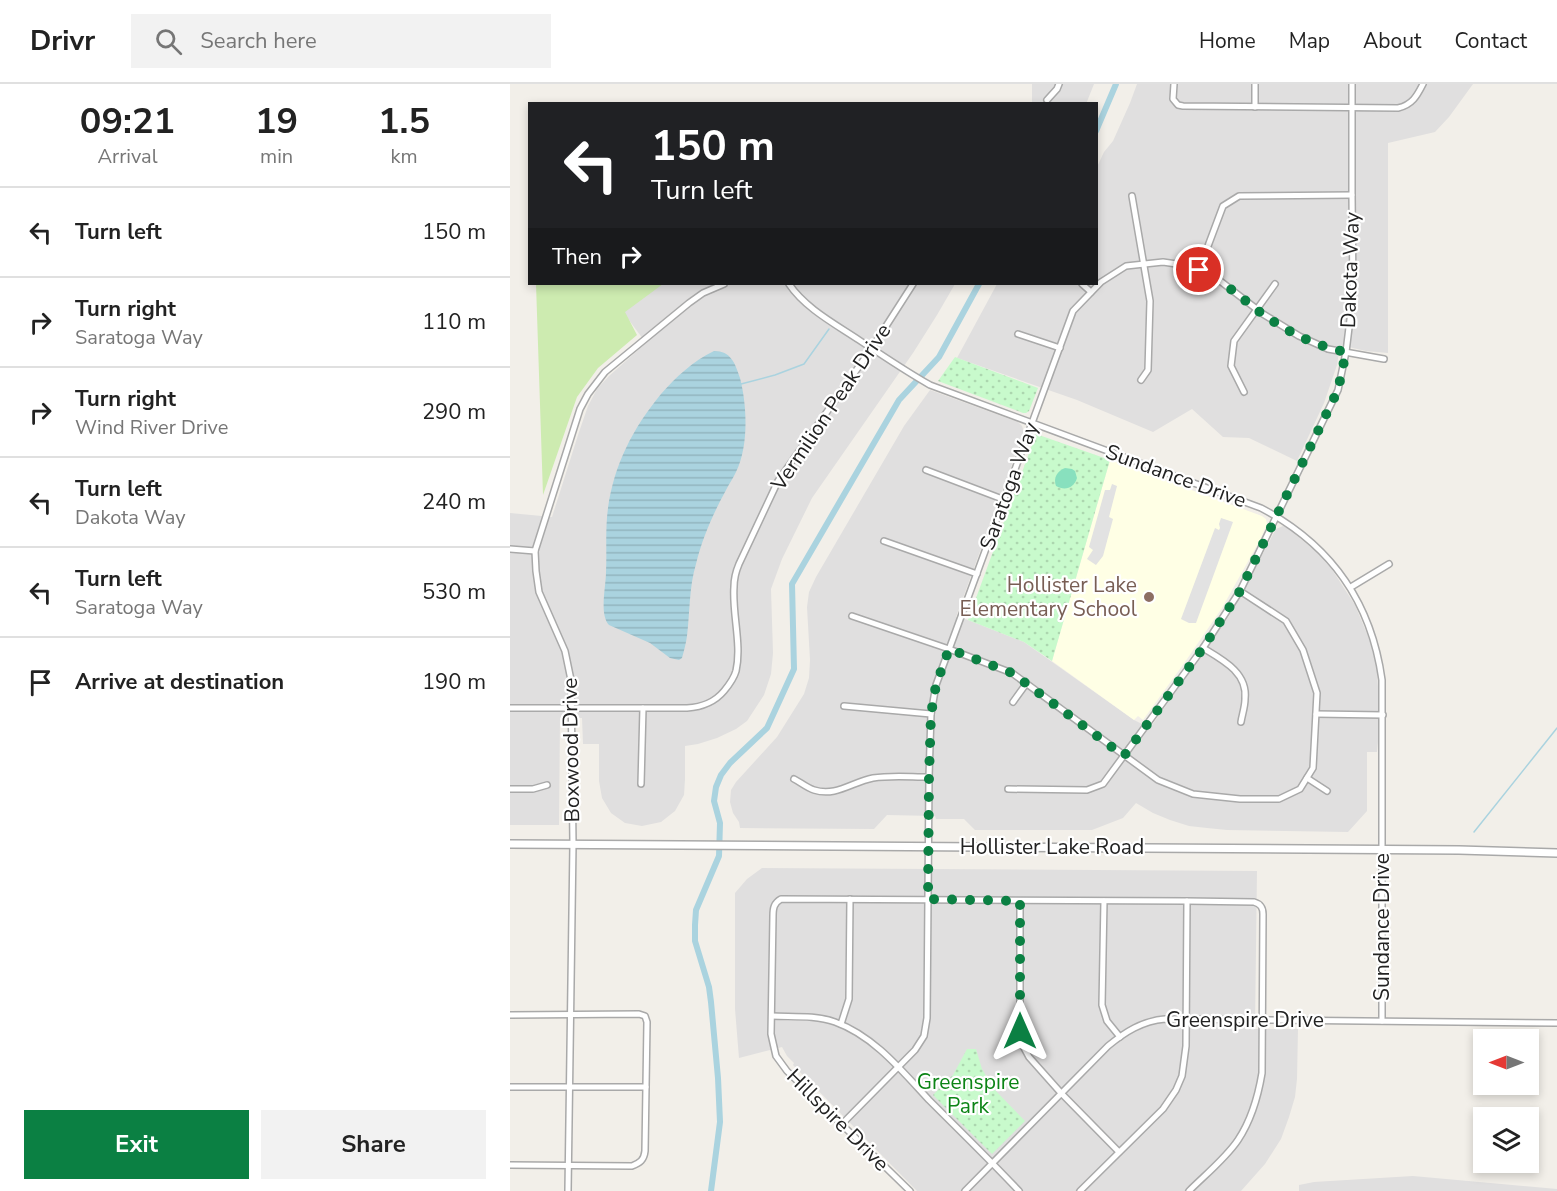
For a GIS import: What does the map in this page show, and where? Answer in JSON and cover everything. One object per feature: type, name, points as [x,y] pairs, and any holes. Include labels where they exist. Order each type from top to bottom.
[{"type":"street","points":[[1047,100],[1059,84]]},
{"type":"street","points":[[1174,84],[1175,102],[1178,105],[1191,107],[1352,108],[1406,106],[1416,97],[1423,84]]},
{"type":"street","points":[[1255,84],[1255,107]]},
{"type":"street","name":"Dakota Way","points":[[1008,789],[1087,790],[1103,784],[1203,648],[1240,591],[1338,390],[1346,352],[1353,295],[1352,84]]},
{"type":"street","points":[[1199,270],[1223,206],[1239,196],[1352,195]]},
{"type":"street","points":[[1132,196],[1150,301],[1148,370],[1141,380]]},
{"type":"street","name":"Saratoga Way","points":[[842,1124],[922,1041],[926,1027],[929,777],[931,714],[936,685],[1074,311],[1101,282],[1126,266],[1163,262],[1190,266],[1215,277],[1256,309],[1299,336],[1328,349],[1384,359]]},
{"type":"street","points":[[1244,392],[1231,366],[1234,341],[1275,284]]},
{"type":"street","name":"Boxwood Drive","points":[[568,1191],[573,844],[571,680],[565,651],[540,592],[535,551],[580,409],[588,394],[605,372],[689,303],[703,293],[722,285]]},
{"type":"street","name":"Sundance Drive","points":[[790,285],[803,300],[822,315],[911,375],[930,385],[1244,501],[1276,516],[1317,546],[1329,559],[1351,587],[1362,609],[1375,643],[1382,680],[1382,1021]]},
{"type":"street","name":"Vermilion Peak Drive","points":[[510,708],[687,708],[700,707],[721,694],[735,673],[737,660],[734,589],[739,564],[778,481],[872,348],[912,285]]},
{"type":"street","points":[[1083,285],[1091,292]]},
{"type":"street","points":[[1018,334],[1060,348]]},
{"type":"street","points":[[926,470],[1005,500]]},
{"type":"street","points":[[884,541],[977,574]]},
{"type":"street","points":[[510,549],[535,551]]},
{"type":"street","points":[[1351,587],[1389,564]]},
{"type":"street","points":[[852,616],[1012,673],[1158,780],[1193,794],[1240,798],[1279,798],[1300,789],[1313,768],[1317,693],[1303,650],[1286,621],[1240,591]]},
{"type":"street","points":[[1203,648],[1236,670],[1242,679],[1246,698],[1241,722]]},
{"type":"street","points":[[1012,702],[1026,684]]},
{"type":"street","points":[[844,706],[931,714]]},
{"type":"street","points":[[641,784],[643,708]]},
{"type":"street","points":[[1316,714],[1383,715]]},
{"type":"street","points":[[794,779],[813,790],[831,792],[871,779],[929,777]]},
{"type":"street","points":[[1306,778],[1327,791]]},
{"type":"street","points":[[510,789],[533,789],[548,785]]},
{"type":"street","name":"Hollister Lake Road","points":[[510,844],[1557,853]]},
{"type":"street","name":"Hillspire Drive","points":[[850,899],[784,899],[774,906],[772,916],[773,1045],[780,1063],[910,1191]]},
{"type":"street","points":[[840,1024],[849,999],[850,899],[1254,902],[1261,906],[1263,914],[1262,1073],[1258,1094],[1252,1113],[1238,1141],[1189,1191]]},
{"type":"street","points":[[1104,900],[1102,1005],[1107,1021],[1120,1036]]},
{"type":"street","points":[[1020,901],[1020,1031],[1022,1044],[1029,1057],[1061,1093],[1119,1152]]},
{"type":"street","points":[[1080,1191],[1163,1109],[1182,1076],[1185,1064],[1187,1019],[1187,901]]},
{"type":"street","points":[[510,1015],[639,1014],[645,1016],[647,1022],[645,1151],[642,1160],[632,1166],[510,1165]]},
{"type":"street","points":[[772,1016],[825,1019],[854,1030],[865,1037],[1020,1191]]},
{"type":"street","name":"Greenspire Drive","points":[[965,1191],[1120,1036],[1141,1024],[1155,1020],[1557,1023]]},
{"type":"street","points":[[510,1087],[646,1088]]},
{"type":"shaded area","points":[[1032,84],[1094,84],[1087,102],[1032,102]]},
{"type":"shaded area","points":[[1137,84],[1473,84],[1435,132],[1388,143],[1388,353],[1340,345],[1337,365],[1324,403],[1297,461],[1249,438],[1223,437],[1192,409],[1153,432],[1077,400],[957,358],[996,285],[1098,285],[1098,165],[1113,141]]},
{"type":"shaded area","points":[[651,285],[954,285],[913,353],[812,498],[782,559],[771,589],[773,653],[771,674],[764,695],[747,721],[736,729],[717,738],[685,746],[684,795],[675,811],[661,822],[642,826],[625,823],[611,813],[602,798],[599,781],[599,744],[583,744],[582,718],[560,718],[559,825],[510,825],[510,513],[552,517],[588,406],[597,389],[646,343],[620,308]]},
{"type":"shaded area","points":[[930,390],[1018,422],[1023,429],[956,617],[1024,642],[1134,720],[1150,728],[1229,616],[1276,529],[1283,526],[1289,529],[1314,550],[1331,568],[1355,605],[1370,641],[1377,669],[1378,742],[1377,752],[1367,752],[1367,811],[1348,832],[1227,830],[1189,826],[1153,813],[1136,803],[1123,818],[1092,830],[975,830],[964,819],[887,815],[874,829],[740,828],[730,802],[731,790],[777,737],[804,694],[809,678],[807,607],[809,592],[904,426]]},
{"type":"shaded area","name":"Hollister Lake Elementary School","points":[[1110,460],[1262,516],[1266,519],[1267,524],[1222,608],[1143,720],[1138,716],[1134,720],[1052,661]]},
{"type":"shaded area","points":[[1112,484],[1117,486],[1109,517],[1113,519],[1103,556],[1096,565],[1087,559],[1093,550],[1089,547],[1105,490],[1110,490]]},
{"type":"shaded area","points":[[1221,518],[1233,522],[1196,623],[1189,623],[1181,619],[1215,528],[1219,530],[1220,528]]},
{"type":"shaded area","points":[[762,868],[1257,871],[1255,1029],[1298,1029],[1295,1097],[1281,1139],[1265,1164],[1241,1191],[917,1191],[793,1065],[794,1063],[782,1047],[739,1058],[735,1009],[735,893],[747,879]]},
{"type":"shaded area","points":[[1413,1176],[1557,1189],[1557,1191],[1299,1191],[1299,1185],[1314,1182]]},
{"type":"green space","points":[[536,285],[662,285],[625,312],[637,335],[598,368],[577,397],[543,495]]},
{"type":"green space","points":[[955,357],[1038,388],[1029,411],[1023,413],[938,381]]},
{"type":"green space","points":[[1036,434],[1110,460],[1052,661],[1024,642],[968,620]]},
{"type":"green space","points":[[1065,468],[1075,471],[1077,478],[1069,488],[1056,486],[1055,478]]},
{"type":"green space","name":"Greenspire Park","points":[[967,1049],[976,1049],[982,1069],[994,1089],[1025,1121],[992,1154],[933,1095],[953,1075]]},
{"type":"water","points":[[714,351],[725,353],[734,363],[738,373],[744,400],[745,438],[735,475],[712,518],[698,555],[692,582],[686,641],[682,658],[679,660],[670,658],[650,643],[609,625],[606,620],[604,600],[608,508],[620,462],[642,420],[661,394],[679,376]]},
{"type":"waterway","points":[[1098,126],[1116,84]]},
{"type":"waterway","points":[[711,1191],[720,1122],[718,1078],[709,987],[695,941],[695,925],[696,910],[719,856],[720,823],[714,801],[716,787],[730,763],[767,728],[794,669],[792,584],[899,400],[939,357],[978,285]]},
{"type":"waterway","points":[[741,384],[804,364],[829,329]]},
{"type":"waterway","points":[[1474,832],[1557,728]]},
{"type":"place","name":"Hollister Lake Elementary School","points":[[1149,597]]},
{"type":"route","points":[[1020,1031],[1020,901],[928,899],[931,714],[936,685],[949,649],[1012,673],[1124,756],[1203,648],[1240,591],[1338,390],[1346,352],[1328,349],[1299,336],[1263,314],[1215,277],[1199,270]]}]
